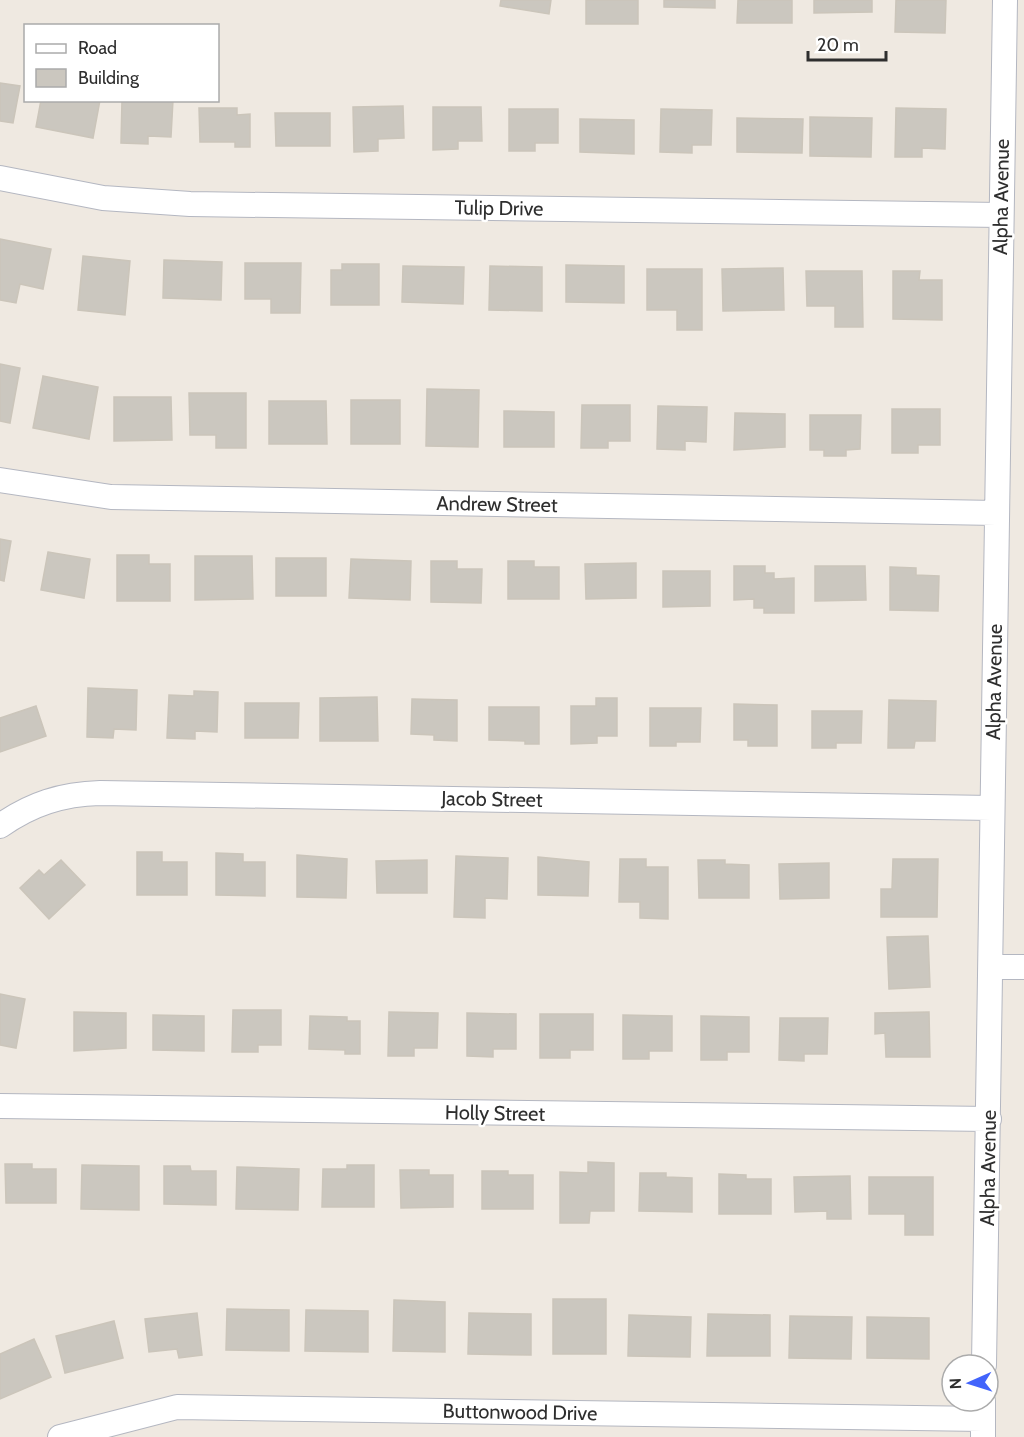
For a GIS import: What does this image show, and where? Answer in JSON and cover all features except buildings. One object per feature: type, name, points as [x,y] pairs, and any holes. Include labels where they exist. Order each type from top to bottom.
[{"type":"street","name":"Alpha Avenue","points":[[984,1353],[992,967],[992,808],[1005,0]]},
{"type":"street","name":"Tulip Drive","points":[[0,178],[103,198],[189,204],[1001,214]]},
{"type":"street","name":"Andrew Street","points":[[0,480],[111,497],[996,513]]},
{"type":"street","name":"Jacob Street","points":[[0,826],[40,803],[69,794],[100,792],[992,808]]},
{"type":"street","points":[[992,967],[1024,967]]},
{"type":"street","name":"Holly Street","points":[[0,1106],[989,1119]]},
{"type":"street","name":"Buttonwood Drive","points":[[60,1437],[177,1407],[983,1419]]}]
